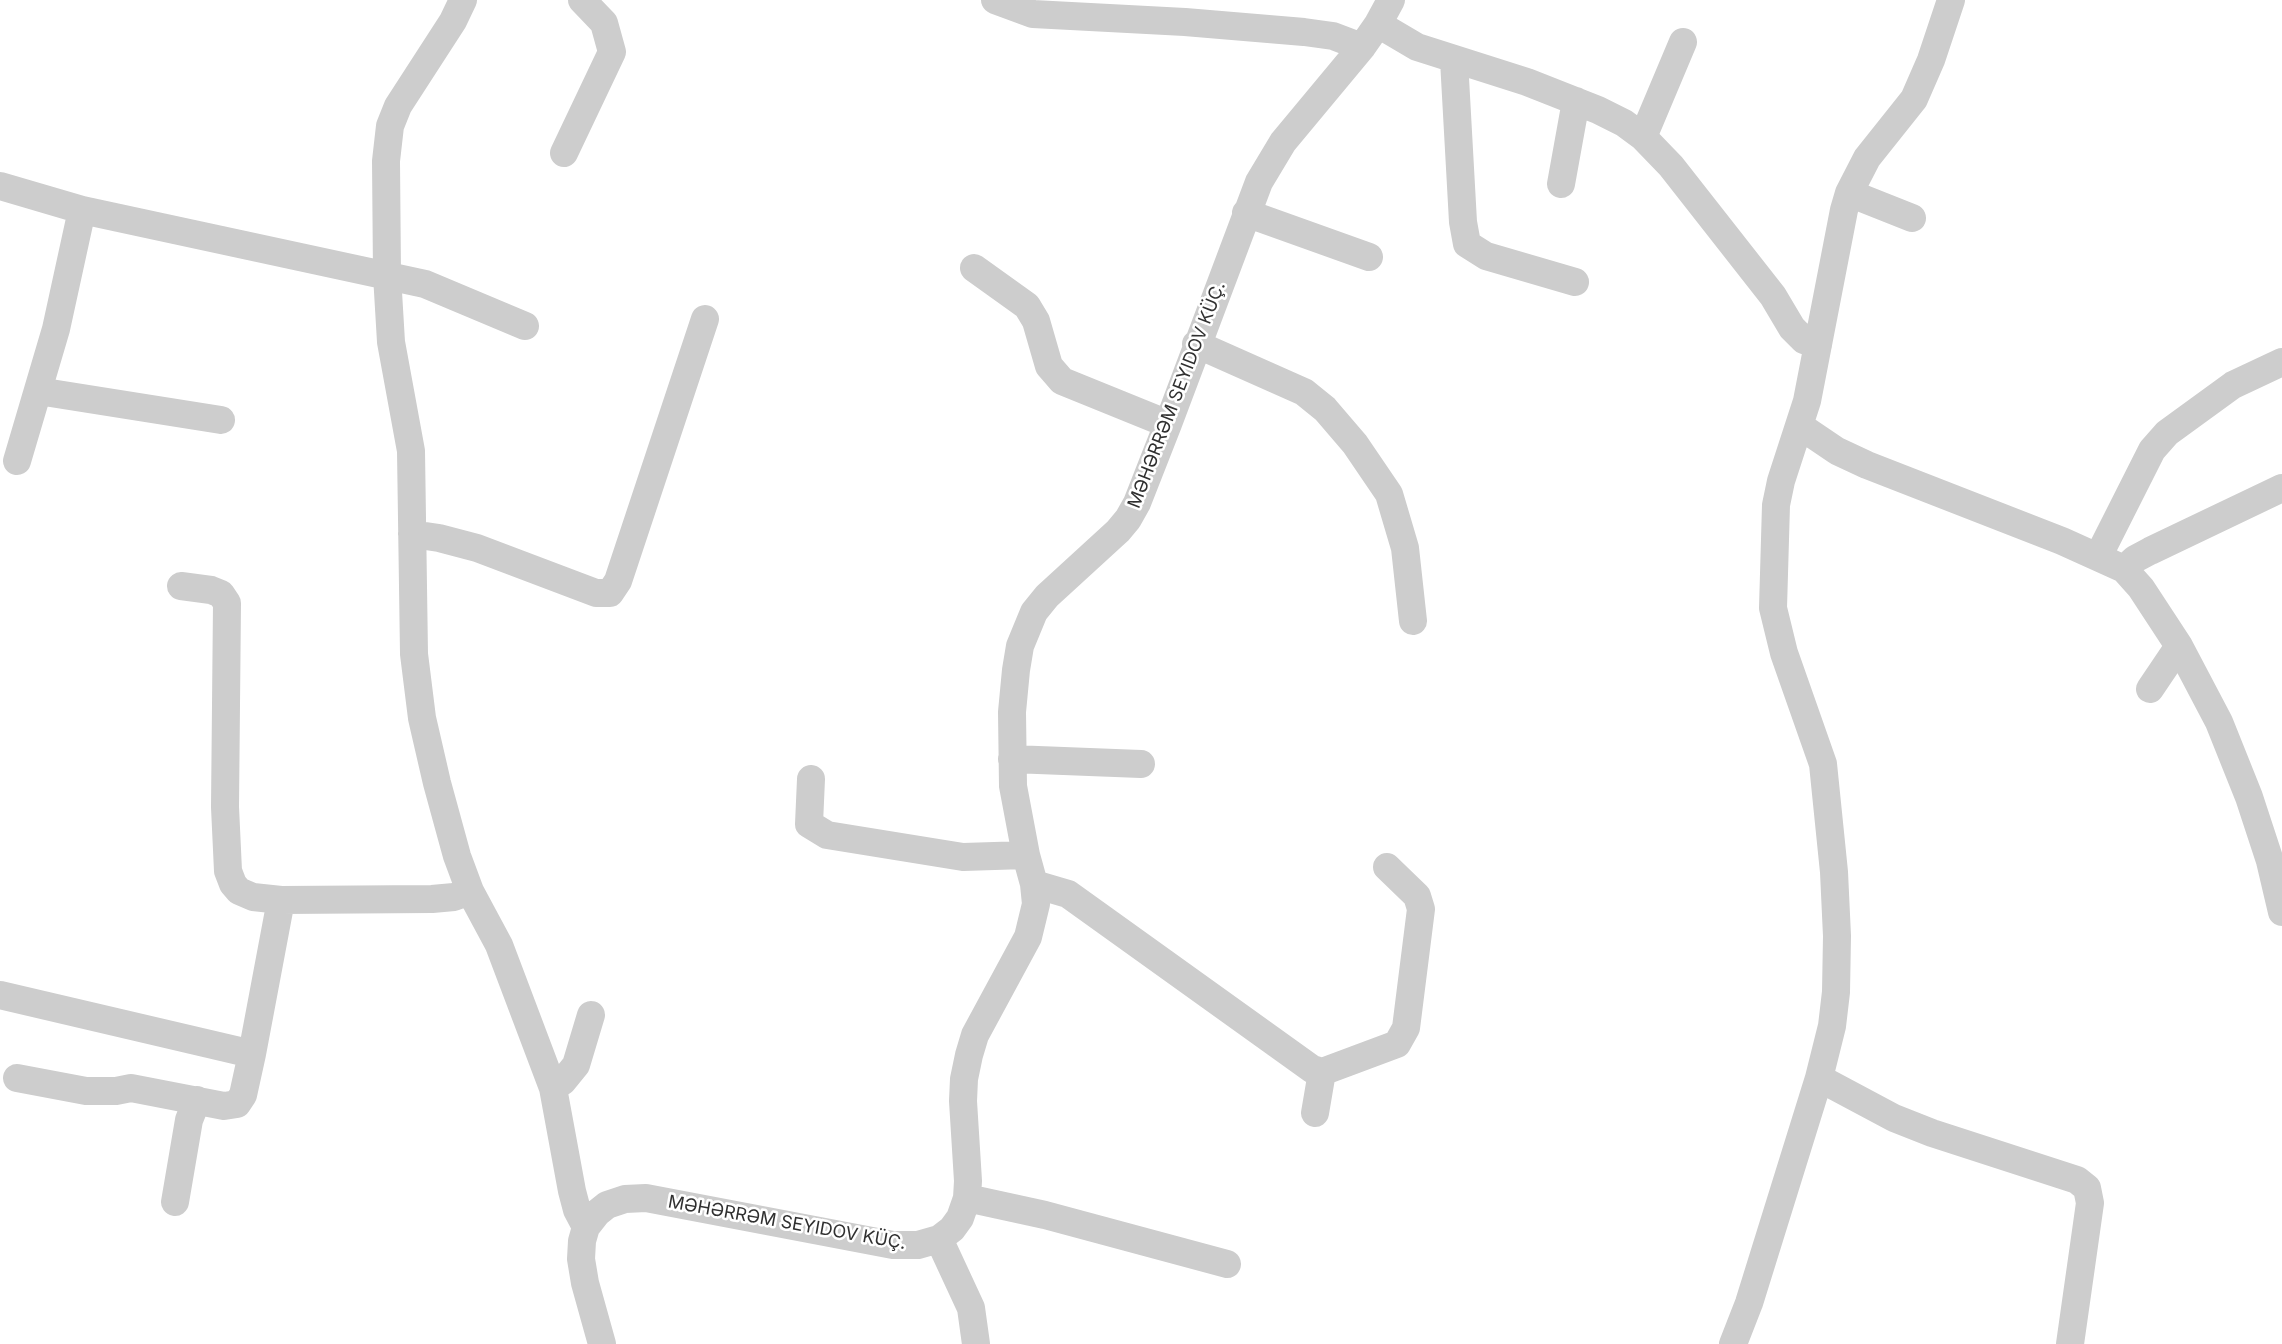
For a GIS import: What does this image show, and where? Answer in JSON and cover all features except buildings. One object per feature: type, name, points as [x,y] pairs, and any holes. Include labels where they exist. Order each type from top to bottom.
[{"type":"street","points":[[463,0],[453,21],[398,106],[390,126],[386,161],[387,275],[391,342],[411,451],[414,654],[422,718],[447,819],[470,891],[499,945],[553,1088],[572,1191],[577,1210],[586,1227],[582,1241],[581,1260],[602,1344]]},
{"type":"street","points":[[564,153],[612,52],[604,23],[582,0]]},
{"type":"street","points":[[994,0],[1033,14],[1049,7],[1185,22],[1304,32],[1333,36],[1362,47]]},
{"type":"street","name":"MƏHƏRRƏM SEYIDOV KÜÇ.","points":[[586,1227],[597,1213],[607,1205],[625,1199],[646,1198],[893,1245],[918,1245],[939,1239],[952,1229],[960,1218],[967,1198],[968,1181],[963,1101],[964,1079],[969,1055],[976,1035],[1028,937],[1036,904],[1034,884],[1026,855],[1013,786],[1012,712],[1020,646],[1034,612],[1060,582],[1118,531],[1128,519],[1137,503],[1168,424],[1196,344],[1259,182],[1283,142],[1362,47],[1378,24],[1391,0]]},
{"type":"street","points":[[1732,1344],[1749,1302],[1819,1078],[1832,1026],[1836,992],[1837,936],[1834,872],[1823,764],[1784,653],[1773,608],[1776,505],[1781,481],[1800,426],[1849,193],[1867,158],[1914,99],[1931,60],[1951,0]]},
{"type":"street","points":[[1378,24],[1417,47],[1527,82],[1576,101],[1624,123],[1643,137],[1672,166],[1767,288],[1792,328],[1804,340],[1818,345]]},
{"type":"street","points":[[1643,137],[1684,42]]},
{"type":"street","points":[[1454,60],[1463,222],[1467,244],[1486,256],[1575,282]]},
{"type":"street","points":[[1561,184],[1576,101]]},
{"type":"street","points":[[0,186],[82,210],[425,284],[526,326]]},
{"type":"street","points":[[1849,193],[1912,218]]},
{"type":"street","points":[[17,461],[56,329],[82,210]]},
{"type":"street","points":[[1246,213],[1370,257]]},
{"type":"street","points":[[974,268],[1027,306],[1036,321],[1049,366],[1062,380],[1168,424]]},
{"type":"street","points":[[412,534],[439,538],[477,548],[596,593],[610,594],[618,581],[706,319]]},
{"type":"street","points":[[1196,344],[1304,392],[1325,410],[1356,444],[1389,494],[1405,548],[1412,622]]},
{"type":"street","points":[[2098,557],[2152,450],[2168,433],[2233,385],[2282,362]]},
{"type":"street","points":[[38,391],[220,420]]},
{"type":"street","points":[[1800,426],[1837,451],[1867,465],[2062,541],[2124,569],[2141,588],[2179,646],[2219,722],[2249,797],[2270,860],[2282,912]]},
{"type":"street","points":[[2124,569],[2135,559],[2150,551],[2282,488]]},
{"type":"street","points":[[182,586],[211,590],[221,594],[227,603],[225,807],[228,871],[233,884],[239,891],[252,897],[281,900],[432,899],[454,896],[470,891]]},
{"type":"street","points":[[2150,689],[2179,646]]},
{"type":"street","points":[[1012,759],[1141,764]]},
{"type":"street","points":[[811,779],[809,824],[828,835],[963,857],[1026,855]]},
{"type":"street","points":[[1034,884],[1068,894],[1312,1069],[1322,1072],[1397,1044],[1406,1028],[1421,909],[1417,896],[1387,867]]},
{"type":"street","points":[[17,1078],[86,1091],[116,1091],[131,1088],[224,1106],[237,1104],[243,1095],[252,1054],[281,900]]},
{"type":"street","points":[[0,995],[252,1054]]},
{"type":"street","points":[[553,1088],[563,1081],[576,1065],[591,1015]]},
{"type":"street","points":[[1315,1113],[1322,1072]]},
{"type":"street","points":[[1819,1078],[1894,1118],[1932,1133],[2077,1180],[2087,1188],[2090,1203],[2070,1344]]},
{"type":"street","points":[[175,1202],[189,1120],[197,1100]]},
{"type":"street","points":[[967,1198],[1045,1215],[1227,1264]]},
{"type":"street","points":[[939,1239],[970,1308],[976,1344]]}]
